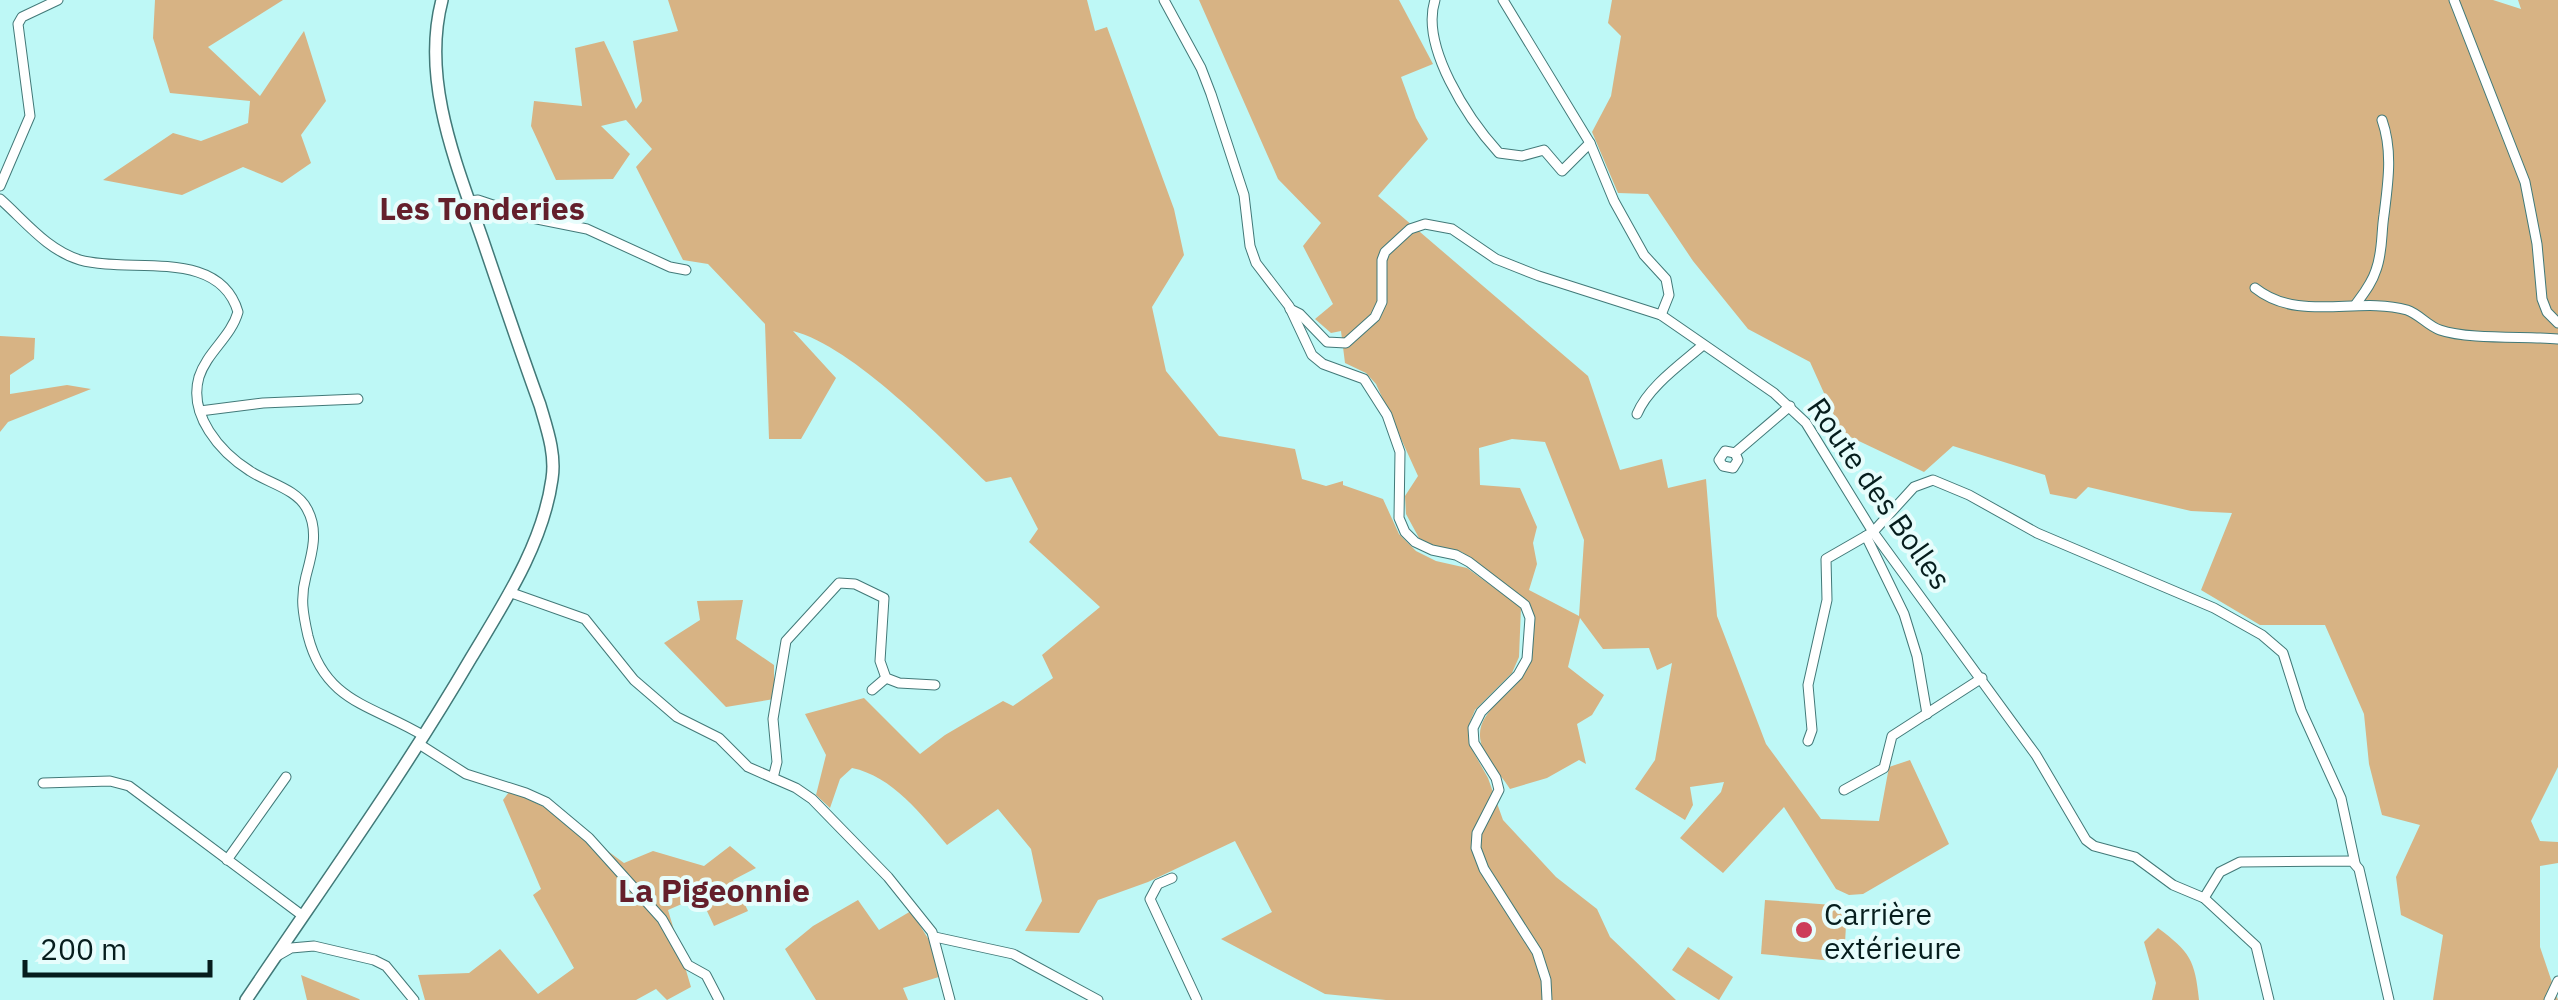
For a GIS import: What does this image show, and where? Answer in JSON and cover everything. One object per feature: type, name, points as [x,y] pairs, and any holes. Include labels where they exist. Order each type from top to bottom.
[{"type":"main road","points":[[246,1000],[422,740],[524,563],[544,514],[552,481],[552,456],[540,405],[448,139],[434,61],[442,0]]},
{"type":"street","points":[[0,186],[30,116],[18,24],[22,17],[58,0]]},
{"type":"street","points":[[1164,0],[1211,94],[1244,194],[1256,263],[1290,308],[1312,355],[1323,364],[1364,379],[1387,415],[1400,452],[1400,518],[1405,532],[1432,550],[1469,562],[1525,606],[1530,618],[1526,658],[1518,675],[1481,712],[1474,728],[1474,743],[1499,790],[1478,833],[1477,856],[1537,952],[1547,997]]},
{"type":"street","points":[[1435,0],[1430,29],[1435,49],[1499,153],[1509,157],[1544,150],[1562,171],[1590,143]]},
{"type":"street","points":[[1503,0],[1590,143],[1632,235],[1666,279],[1670,295],[1660,315]]},
{"type":"street","points":[[2454,0],[2524,182],[2537,244],[2542,298],[2547,312],[2558,324]]},
{"type":"street","points":[[2356,304],[2371,283],[2383,245],[2389,141],[2382,120]]},
{"type":"street","points":[[0,199],[47,244],[78,260],[178,268],[211,276],[226,286],[238,312],[234,325],[200,374],[196,394],[200,411],[215,440],[233,458],[298,498],[308,509],[314,528],[313,548],[301,607],[319,668],[352,702],[422,740],[466,774],[546,802],[589,838],[662,919],[688,965],[706,975],[720,1000]]},
{"type":"street","points":[[469,201],[478,200],[532,218],[587,229],[670,267],[686,270]]},
{"type":"street","name":"Route des Bolles","points":[[1290,308],[1327,342],[1346,343],[1356,338],[1376,316],[1382,302],[1385,252],[1410,230],[1426,224],[1452,230],[1496,259],[1524,270],[1660,315],[1790,406],[1806,423],[1870,534],[1982,678],[2051,778],[2086,840],[2094,846],[2136,857],[2173,885],[2204,898]]},
{"type":"street","points":[[2256,288],[2284,304],[2330,308],[2356,304],[2408,310],[2440,330],[2558,339]]},
{"type":"street","points":[[1637,414],[1664,380],[1703,344]]},
{"type":"street","points":[[200,411],[263,403],[358,399]]},
{"type":"street","points":[[1736,453],[1790,406]]},
{"type":"street","points":[[1808,742],[1812,730],[1808,685],[1827,600],[1826,559],[1870,534],[1914,487],[1934,480],[1969,495],[2037,533],[2214,608],[2262,634],[2282,653],[2301,710],[2341,798],[2389,1000]]},
{"type":"street","points":[[1870,534],[1904,614],[1917,656],[1926,714]]},
{"type":"street","points":[[773,778],[778,762],[774,719],[786,641],[839,584],[854,584],[884,598],[880,662],[886,678],[899,683],[935,685]]},
{"type":"street","points":[[508,592],[585,618],[652,697],[677,717],[719,738],[748,767],[801,791],[844,830],[904,894],[935,937],[950,1000]]},
{"type":"street","points":[[872,690],[886,678]]},
{"type":"street","points":[[1844,790],[1884,768],[1892,736],[1982,678]]},
{"type":"street","points":[[227,860],[286,777]]},
{"type":"street","points":[[44,782],[110,781],[129,786],[300,920],[308,942],[314,946]]},
{"type":"street","points":[[2269,1000],[2256,946],[2204,898],[2220,872],[2240,862],[2355,862]]},
{"type":"street","points":[[1172,878],[1158,884],[1150,899],[1196,1000]]},
{"type":"street","points":[[935,937],[1013,954],[1098,1000]]},
{"type":"street","points":[[275,958],[291,948],[314,946],[374,960],[386,966],[414,1000]]},
{"type":"street","points":[[2549,1000],[2558,982]]},
{"type":"shaded area","points":[[155,0],[283,0],[208,47],[260,96],[304,31],[326,101],[301,135],[311,163],[282,183],[243,167],[182,195],[103,180],[173,133],[201,141],[248,123],[250,101],[170,93],[153,38]]},
{"type":"shaded area","points":[[668,0],[1087,0],[1095,31],[1107,27],[1174,209],[1184,255],[1152,307],[1166,371],[1219,436],[1295,449],[1302,479],[1326,486],[1343,481],[1343,485],[1383,499],[1399,534],[1416,551],[1436,561],[1467,568],[1521,607],[1519,657],[1512,673],[1475,710],[1468,727],[1469,744],[1488,778],[1503,820],[1556,877],[1597,909],[1610,937],[1676,1000],[1386,1000],[1325,994],[1221,939],[1272,912],[1235,841],[1148,882],[1098,900],[1079,933],[1025,931],[1042,901],[1031,849],[998,809],[947,845],[905,798],[867,772],[852,768],[840,779],[830,808],[816,795],[826,755],[805,714],[864,698],[920,754],[1003,701],[1013,706],[1053,678],[1042,655],[1100,607],[1029,542],[1038,529],[1011,477],[986,482],[869,374],[817,340],[793,331],[836,378],[801,439],[769,439],[765,324],[708,264],[683,260],[636,167],[652,149],[626,120],[601,126],[630,154],[613,179],[556,180],[531,126],[534,101],[582,106],[575,48],[604,41],[636,109],[642,101],[633,41],[678,31]]},
{"type":"shaded area","points":[[1199,0],[1399,0],[1433,64],[1401,77],[1428,139],[1378,196],[1588,376],[1620,470],[1662,459],[1668,488],[1706,479],[1717,616],[1766,744],[1821,819],[1879,821],[1889,767],[1910,760],[1949,844],[1863,894],[1849,895],[1836,889],[1784,807],[1723,873],[1680,838],[1721,792],[1724,782],[1690,787],[1693,805],[1685,820],[1635,789],[1655,760],[1672,663],[1657,670],[1649,648],[1603,649],[1580,618],[1568,667],[1604,695],[1592,715],[1577,724],[1586,764],[1579,760],[1547,778],[1510,789],[1486,755],[1480,732],[1488,713],[1526,669],[1533,636],[1530,608],[1525,599],[1462,552],[1419,538],[1406,514],[1405,496],[1418,476],[1376,384],[1366,373],[1345,363],[1341,331],[1331,333],[1315,319],[1333,304],[1303,246],[1321,223],[1278,179]],"holes":[[[1512,439],[1545,442],[1584,540],[1579,616],[1529,590],[1537,564],[1533,543],[1537,527],[1520,488],[1480,485],[1479,448]]]},
{"type":"shaded area","points":[[1612,0],[2493,0],[2521,9],[2518,0],[2558,0],[2558,767],[2531,821],[2540,841],[2558,842],[2558,863],[2540,866],[2540,947],[2558,1000],[2433,1000],[2443,935],[2401,915],[2396,877],[2420,825],[2382,815],[2369,764],[2364,714],[2325,625],[2260,625],[2201,590],[2232,513],[2191,511],[2088,487],[2076,499],[2050,494],[2045,475],[1953,446],[1924,472],[1842,433],[1810,362],[1748,329],[1693,261],[1648,194],[1618,193],[1592,132],[1611,96],[1621,36],[1608,23]]},
{"type":"shaded area","points":[[0,336],[35,338],[34,359],[10,375],[10,394],[67,385],[91,389],[8,422],[0,432]]},
{"type":"shaded area","points":[[743,600],[736,639],[774,665],[774,699],[726,707],[664,643],[700,620],[697,601]]},
{"type":"shaded area","points":[[509,792],[555,813],[624,863],[653,851],[704,866],[730,846],[756,868],[733,880],[748,911],[714,926],[700,896],[668,910],[691,987],[667,1000],[656,989],[636,1000],[425,1000],[418,975],[469,973],[500,949],[538,994],[574,968],[533,895],[541,889],[503,800]]},
{"type":"shaded area","points":[[858,900],[879,930],[911,911],[937,953],[942,976],[903,988],[908,1000],[816,1000],[785,949],[813,926]]},
{"type":"shaded area","name":"Carrière extérieure","points":[[1765,900],[1847,906],[1844,962],[1761,954]]},
{"type":"shaded area","points":[[2158,928],[2189,958],[2199,1000],[2152,1000],[2156,983],[2144,942]]},
{"type":"shaded area","points":[[1688,947],[1733,977],[1719,1000],[1672,970]]},
{"type":"shaded area","points":[[301,975],[359,999],[360,1000],[307,1000]]},
{"type":"place","name":"Carrière extérieure","points":[[1804,930]]},
{"type":"district","name":"Les Tonderies","points":[[482,208]]},
{"type":"district","name":"La Pigeonnie","points":[[714,890]]}]
